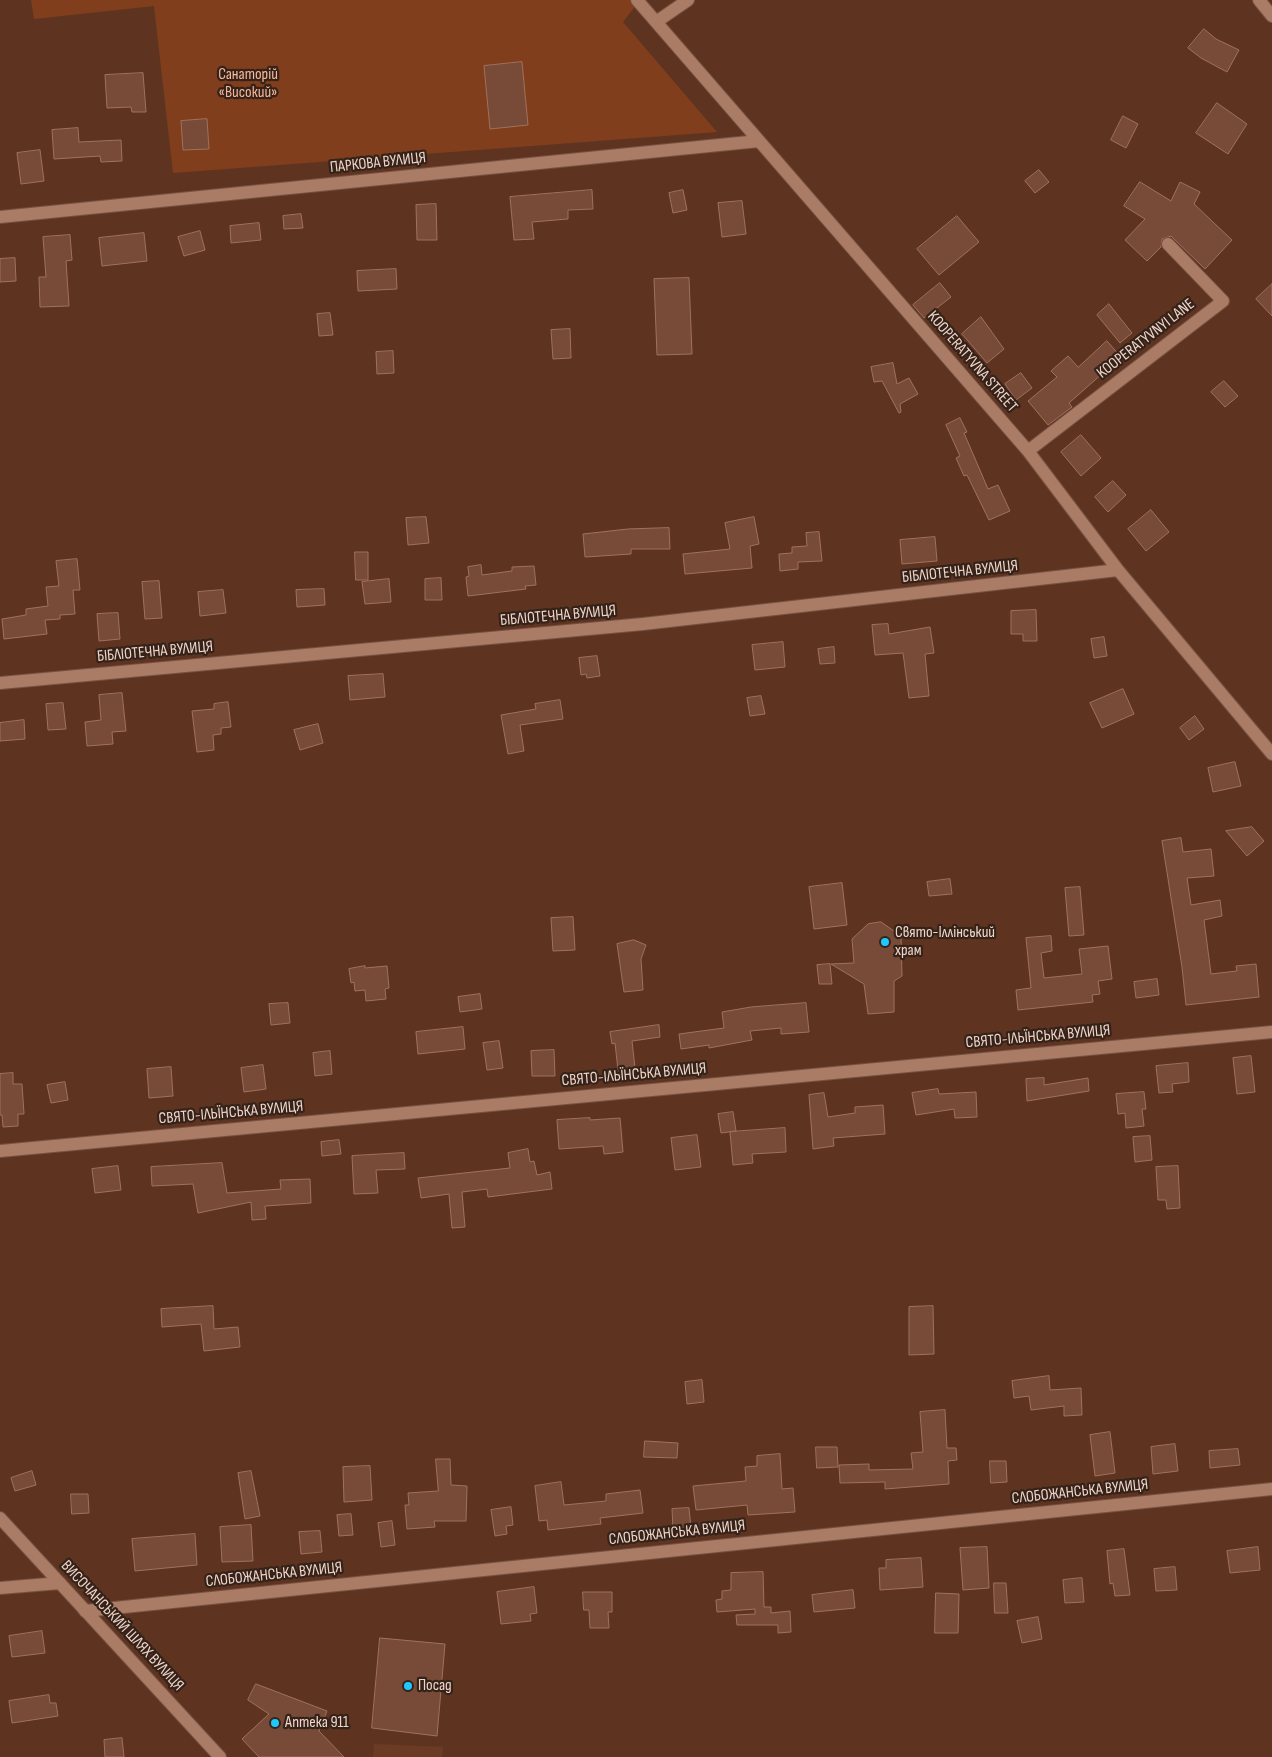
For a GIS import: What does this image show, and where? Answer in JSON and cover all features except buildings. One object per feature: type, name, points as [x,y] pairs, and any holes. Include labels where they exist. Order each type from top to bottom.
[{"type":"street","name":"KOOPERATYVNA STREET","points":[[637,0],[1028,451],[1118,570],[1272,754]]},
{"type":"street","points":[[656,22],[688,0]]},
{"type":"street","points":[[1259,0],[1272,16]]},
{"type":"street","name":"ПАРКОВА ВУЛИЦЯ","points":[[0,216],[759,141]]},
{"type":"street","name":"KOOPERATYVNYI LANE","points":[[1028,451],[1223,301],[1168,244]]},
{"type":"street","name":"БІБЛІОТЕЧНА ВУЛИЦЯ","points":[[0,683],[643,624],[1118,570]]},
{"type":"street","name":"СВЯТО-ІЛЬЇНСЬКА ВУЛИЦЯ","points":[[0,1151],[1272,1032]]},
{"type":"street","name":"СЛОБОЖАНСЬКА ВУЛИЦЯ","points":[[86,1611],[1272,1489]]},
{"type":"street","name":"ВИСОЧАНСЬКИЙ ШЛЯХ ВУЛИЦЯ","points":[[0,1518],[220,1757]]},
{"type":"street","points":[[0,1588],[60,1583]]},
{"type":"shaded area","points":[[374,1744],[443,1747],[442,1757],[373,1757]]},
{"type":"green space","name":"Санаторій «Високий»","points":[[31,0],[640,0],[623,22],[717,132],[173,173],[154,6],[34,19]]},
{"type":"place","name":"Свято-Іллінський храм","points":[[885,942]]},
{"type":"place","name":"Посад","points":[[408,1686]]},
{"type":"place","name":"Аптека 911","points":[[275,1723]]}]
